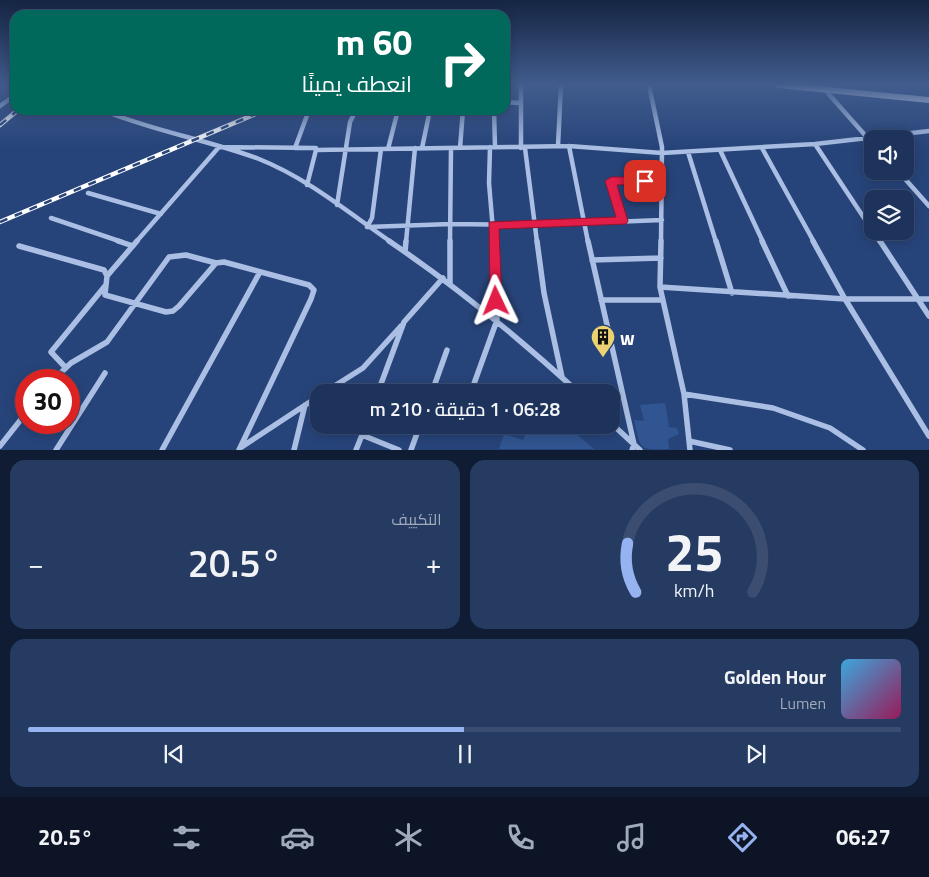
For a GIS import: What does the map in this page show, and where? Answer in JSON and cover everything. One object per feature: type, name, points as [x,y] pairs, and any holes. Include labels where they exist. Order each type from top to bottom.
[{"type":"street","points":[[520,106],[523,148],[536,225],[544,293],[562,378]]},
{"type":"street","points":[[558,146],[560,106]]},
{"type":"street","points":[[653,106],[662,153],[660,287],[684,394],[690,450]]},
{"type":"street","points":[[840,106],[864,133]]},
{"type":"street","points":[[114,115],[134,123],[258,159],[293,175],[450,283],[497,320],[569,384]]},
{"type":"street","points":[[295,148],[307,115]]},
{"type":"street","points":[[337,205],[350,122],[354,115]]},
{"type":"street","points":[[388,149],[397,115]]},
{"type":"street","points":[[422,148],[429,115]]},
{"type":"street","points":[[460,148],[463,115]]},
{"type":"street","points":[[474,384],[497,320],[493,225],[489,183],[494,115]]},
{"type":"street","points":[[914,134],[928,132]]},
{"type":"street","points":[[216,263],[195,289],[172,311],[166,312],[105,295],[107,276],[219,147],[316,148],[316,150],[569,146],[662,153],[864,141]]},
{"type":"street","points":[[815,144],[864,218]]},
{"type":"street","points":[[569,146],[633,447]]},
{"type":"street","points":[[405,252],[415,148]]},
{"type":"street","points":[[450,283],[451,148]]},
{"type":"street","points":[[762,148],[845,299],[929,436]]},
{"type":"street","points":[[367,227],[372,218],[381,149]]},
{"type":"street","points":[[307,185],[316,150]]},
{"type":"street","points":[[720,150],[788,296]]},
{"type":"street","points":[[688,152],[732,293]]},
{"type":"street","points":[[622,221],[611,181],[662,180]]},
{"type":"street","points":[[906,180],[929,206]]},
{"type":"street","points":[[88,193],[161,214]]},
{"type":"street","points":[[923,199],[929,199]]},
{"type":"street","points":[[51,218],[133,246]]},
{"type":"street","points":[[367,227],[451,224],[536,225],[662,220]]},
{"type":"street","points":[[879,240],[929,316]]},
{"type":"street","points":[[19,246],[104,270],[107,276]]},
{"type":"street","points":[[105,286],[51,352],[65,367],[107,342],[169,257],[174,254],[216,263],[224,262],[309,284],[314,290],[238,449]]},
{"type":"street","points":[[592,260],[661,258]]},
{"type":"street","points":[[162,450],[260,272]]},
{"type":"street","points":[[338,384],[363,368],[443,278]]},
{"type":"street","points":[[660,287],[845,299],[929,299]]},
{"type":"street","points":[[601,300],[663,300]]},
{"type":"street","points":[[381,384],[404,322]]},
{"type":"street","points":[[435,384],[448,350]]},
{"type":"street","points":[[80,412],[105,373]]},
{"type":"street","points":[[684,394],[773,408],[830,428],[863,450]]},
{"type":"street","points":[[238,449],[310,402]]},
{"type":"street","points":[[294,450],[305,405]]},
{"type":"street","points":[[0,446],[15,427]]},
{"type":"street","points":[[620,433],[633,447],[640,450]]},
{"type":"street","points":[[56,450],[66,434]]},
{"type":"street","points":[[411,450],[417,434]]},
{"type":"street","points":[[356,450],[362,435],[399,450]]},
{"type":"street","points":[[689,441],[730,450]]},
{"type":"shaded area","points":[[665,403],[669,427],[677,428],[679,434],[668,439],[669,449],[646,448],[640,443],[634,420],[644,421],[640,405]]},
{"type":"shaded area","points":[[504,434],[523,440],[525,434],[576,434],[594,449],[499,449]]},
{"type":"railway","points":[[0,125],[12,115]]},
{"type":"railway","points":[[0,222],[253,115]]},
{"type":"place","name":"w","points":[[603,358]]},
{"type":"route","points":[[496,301],[493,225],[622,221],[611,181],[645,181]]}]
